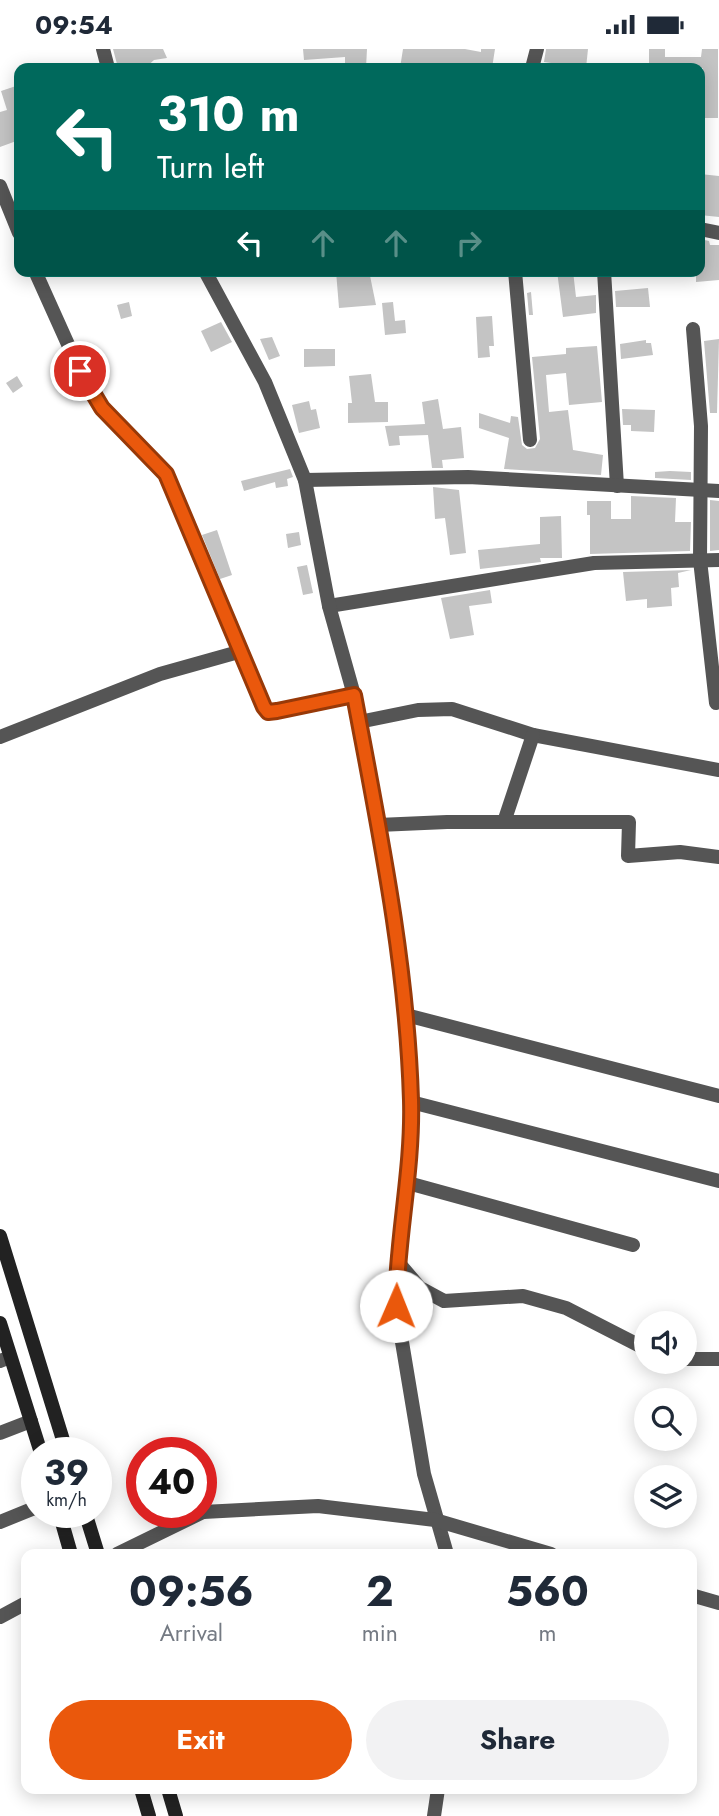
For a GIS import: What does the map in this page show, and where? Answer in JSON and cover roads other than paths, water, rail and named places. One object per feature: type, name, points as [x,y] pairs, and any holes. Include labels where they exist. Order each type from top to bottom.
[{"type":"main road","points":[[0,1236],[62,1437]]},
{"type":"main road","points":[[0,1323],[5,1359],[36,1437]]},
{"type":"main road","points":[[64,1528],[70,1549]]},
{"type":"main road","points":[[90,1528],[96,1549]]},
{"type":"main road","points":[[142,1794],[149,1816]]},
{"type":"main road","points":[[169,1794],[176,1816]]},
{"type":"street","points":[[0,186],[14,221]]},
{"type":"street","points":[[38,277],[80,371],[102,408],[166,474],[268,712],[354,695]]},
{"type":"street","points":[[208,277],[265,382],[305,479],[329,606],[354,695],[392,900],[406,1015],[411,1102],[408,1183],[397,1261],[396,1306],[424,1475],[445,1549]]},
{"type":"street","points":[[516,277],[530,440]]},
{"type":"street","points":[[604,277],[617,486]]},
{"type":"street","points":[[693,329],[701,426],[700,560],[716,703]]},
{"type":"street","points":[[305,479],[468,477],[719,491]]},
{"type":"street","points":[[329,606],[558,567],[594,563],[719,560]]},
{"type":"street","points":[[0,737],[160,674],[242,651]]},
{"type":"street","points":[[359,722],[418,710],[452,709],[533,735],[719,770]]},
{"type":"street","points":[[504,822],[533,735]]},
{"type":"street","points":[[378,825],[629,822],[628,856],[680,852],[719,857]]},
{"type":"street","points":[[406,1015],[719,1096]]},
{"type":"street","points":[[411,1102],[719,1181]]},
{"type":"street","points":[[408,1183],[633,1245]]},
{"type":"street","points":[[397,1261],[420,1288],[443,1301],[523,1296],[566,1308],[634,1343]]},
{"type":"street","points":[[697,1359],[719,1359]]},
{"type":"street","points":[[0,1433],[31,1420]]},
{"type":"street","points":[[127,1549],[204,1512],[318,1506],[435,1520],[534,1549]]},
{"type":"street","points":[[0,1522],[21,1513]]},
{"type":"street","points":[[697,1597],[719,1603]]},
{"type":"street","points":[[0,1617],[21,1606]]},
{"type":"street","points":[[434,1816],[437,1794]]}]
